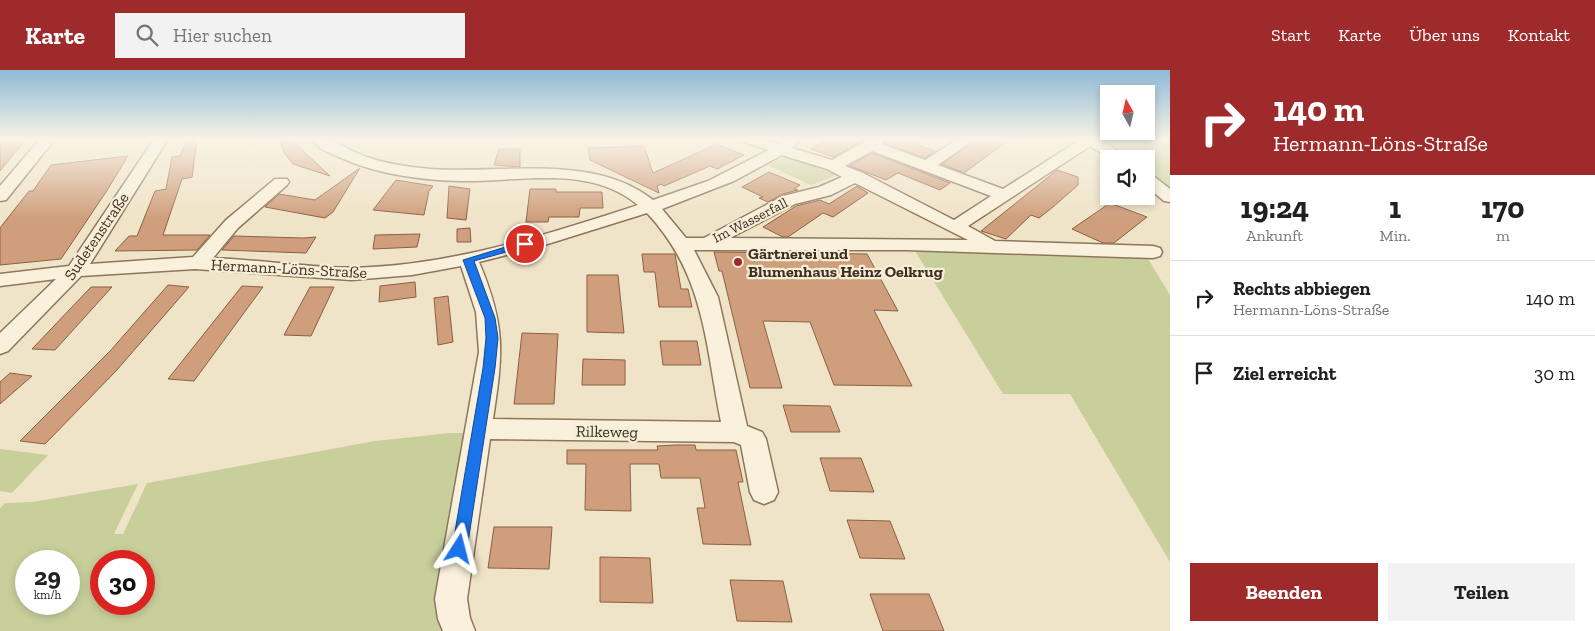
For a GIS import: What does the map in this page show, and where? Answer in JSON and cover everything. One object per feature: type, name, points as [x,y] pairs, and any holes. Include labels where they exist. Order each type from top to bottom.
[{"type":"street","points":[[0,196],[26,165]]},
{"type":"street","name":"Sudetenstraße","points":[[0,346],[75,271],[144,165]]},
{"type":"street","points":[[383,165],[409,171],[474,176],[546,174],[584,176],[623,187],[650,206],[689,244],[706,292],[736,432],[753,439],[764,492]]},
{"type":"street","name":"Hermann-Löns-Straße","points":[[0,280],[75,271],[159,264],[198,263],[289,272],[363,273],[403,270],[468,260],[650,206],[716,184],[750,165]]},
{"type":"street","points":[[955,227],[1052,165]]},
{"type":"street","points":[[833,166],[857,176],[987,243]]},
{"type":"street","points":[[926,166],[1006,196]]},
{"type":"street","name":"Im Wasserfall","points":[[689,244],[722,237],[789,200],[825,191],[857,176]]},
{"type":"street","points":[[198,263],[232,224],[281,182]]},
{"type":"street","points":[[1155,184],[1170,193]]},
{"type":"street","points":[[1155,185],[1170,197]]},
{"type":"street","points":[[689,244],[906,244],[1153,252]]},
{"type":"street","points":[[459,631],[454,619],[451,599],[492,338],[490,318],[468,260]]},
{"type":"street","name":"Rilkeweg","points":[[478,429],[736,432]]},
{"type":"green space","points":[[768,165],[811,165],[837,175],[811,185]]},
{"type":"green space","points":[[1155,165],[1170,165],[1170,190],[1155,180]]},
{"type":"green space","points":[[912,246],[1145,254],[1170,295],[1170,562],[1070,394],[1003,394]]},
{"type":"green space","points":[[450,433],[468,433],[443,631],[0,631],[0,508],[5,503],[32,502],[138,484],[114,534],[123,534],[147,483],[375,441]]},
{"type":"green space","points":[[0,449],[48,455],[12,493],[0,491]]},
{"type":"building","points":[[51,165],[122,165],[61,259],[0,265],[0,228],[29,191],[33,191]]},
{"type":"building","points":[[170,165],[194,165],[192,177],[182,179],[163,235],[210,235],[197,250],[115,251],[129,236],[137,236],[155,191],[166,189]]},
{"type":"building","points":[[297,165],[318,165],[330,176]]},
{"type":"building","points":[[496,165],[520,165],[520,167]]},
{"type":"building","points":[[601,165],[650,165],[653,173],[670,165],[724,165],[717,169],[710,166],[664,186],[661,184],[657,186],[659,193]]},
{"type":"building","points":[[904,165],[950,183],[940,190],[898,173],[886,180],[850,166]]},
{"type":"building","points":[[945,165],[975,165],[964,173]]},
{"type":"building","points":[[360,168],[333,212],[325,218],[265,207],[279,194],[315,200]]},
{"type":"building","points":[[1057,170],[1078,177],[1078,185],[1053,207],[1039,218],[1031,215],[1006,239],[981,231]]},
{"type":"building","points":[[769,172],[800,185],[794,189],[798,190],[783,194],[768,202],[759,198],[763,197],[742,187]]},
{"type":"building","points":[[396,180],[433,186],[429,191],[424,215],[373,210]]},
{"type":"building","points":[[449,186],[470,189],[466,220],[447,218]]},
{"type":"building","points":[[857,186],[868,193],[833,217],[823,213],[788,237],[783,237],[763,227],[796,206],[820,200],[829,204]]},
{"type":"building","points":[[530,189],[556,189],[556,192],[602,192],[603,208],[580,208],[579,217],[549,217],[548,222],[526,222]]},
{"type":"building","points":[[1107,205],[1115,205],[1147,217],[1114,243],[1103,243],[1072,229]]},
{"type":"building","points":[[470,228],[471,242],[457,242],[457,229]]},
{"type":"building","points":[[420,234],[417,247],[373,249],[375,235]]},
{"type":"building","points":[[234,236],[316,237],[306,253],[222,250]]},
{"type":"building","points":[[714,252],[867,254],[898,311],[874,310],[912,386],[834,385],[810,322],[763,321],[782,388],[750,388],[722,271],[719,271]]},
{"type":"building","points":[[642,254],[675,254],[681,289],[688,289],[692,307],[659,307],[655,272],[644,272]]},
{"type":"building","points":[[587,275],[618,275],[624,333],[587,332]]},
{"type":"building","points":[[415,282],[416,297],[379,302],[380,286]]},
{"type":"building","points":[[168,285],[189,287],[116,371],[45,444],[20,441],[111,350]]},
{"type":"building","points":[[242,286],[263,287],[194,381],[168,379]]},
{"type":"building","points":[[91,287],[112,287],[55,350],[32,349]]},
{"type":"building","points":[[310,287],[334,287],[311,336],[284,335]]},
{"type":"building","points":[[448,296],[453,342],[438,345],[434,298]]},
{"type":"building","points":[[522,333],[558,334],[554,404],[514,404]]},
{"type":"building","points":[[660,341],[697,341],[701,365],[663,365]]},
{"type":"building","points":[[583,359],[625,360],[625,385],[582,385]]},
{"type":"building","points":[[10,373],[32,376],[0,404],[0,382]]},
{"type":"building","points":[[783,405],[830,406],[840,432],[791,432]]},
{"type":"building","points":[[695,445],[696,450],[736,450],[743,482],[738,482],[751,545],[703,544],[697,508],[705,508],[700,478],[661,478],[659,464],[630,464],[631,511],[585,510],[586,464],[567,464],[567,450],[658,450],[657,446]]},
{"type":"building","points":[[820,458],[861,458],[874,492],[830,491]]},
{"type":"building","points":[[847,520],[890,521],[905,559],[860,558]]},
{"type":"building","points":[[494,527],[552,527],[549,569],[488,568]]},
{"type":"building","points":[[600,557],[650,558],[653,603],[600,602]]},
{"type":"building","points":[[730,580],[783,581],[792,622],[737,621]]},
{"type":"building","points":[[870,594],[929,594],[944,631],[883,631]]},
{"type":"place","name":"Gärtnerei und Blumenhaus Heinz Oelkrug","points":[[738,262]]},
{"type":"route","points":[[459,549],[489,368],[492,338],[490,318],[468,260],[525,244]]}]
